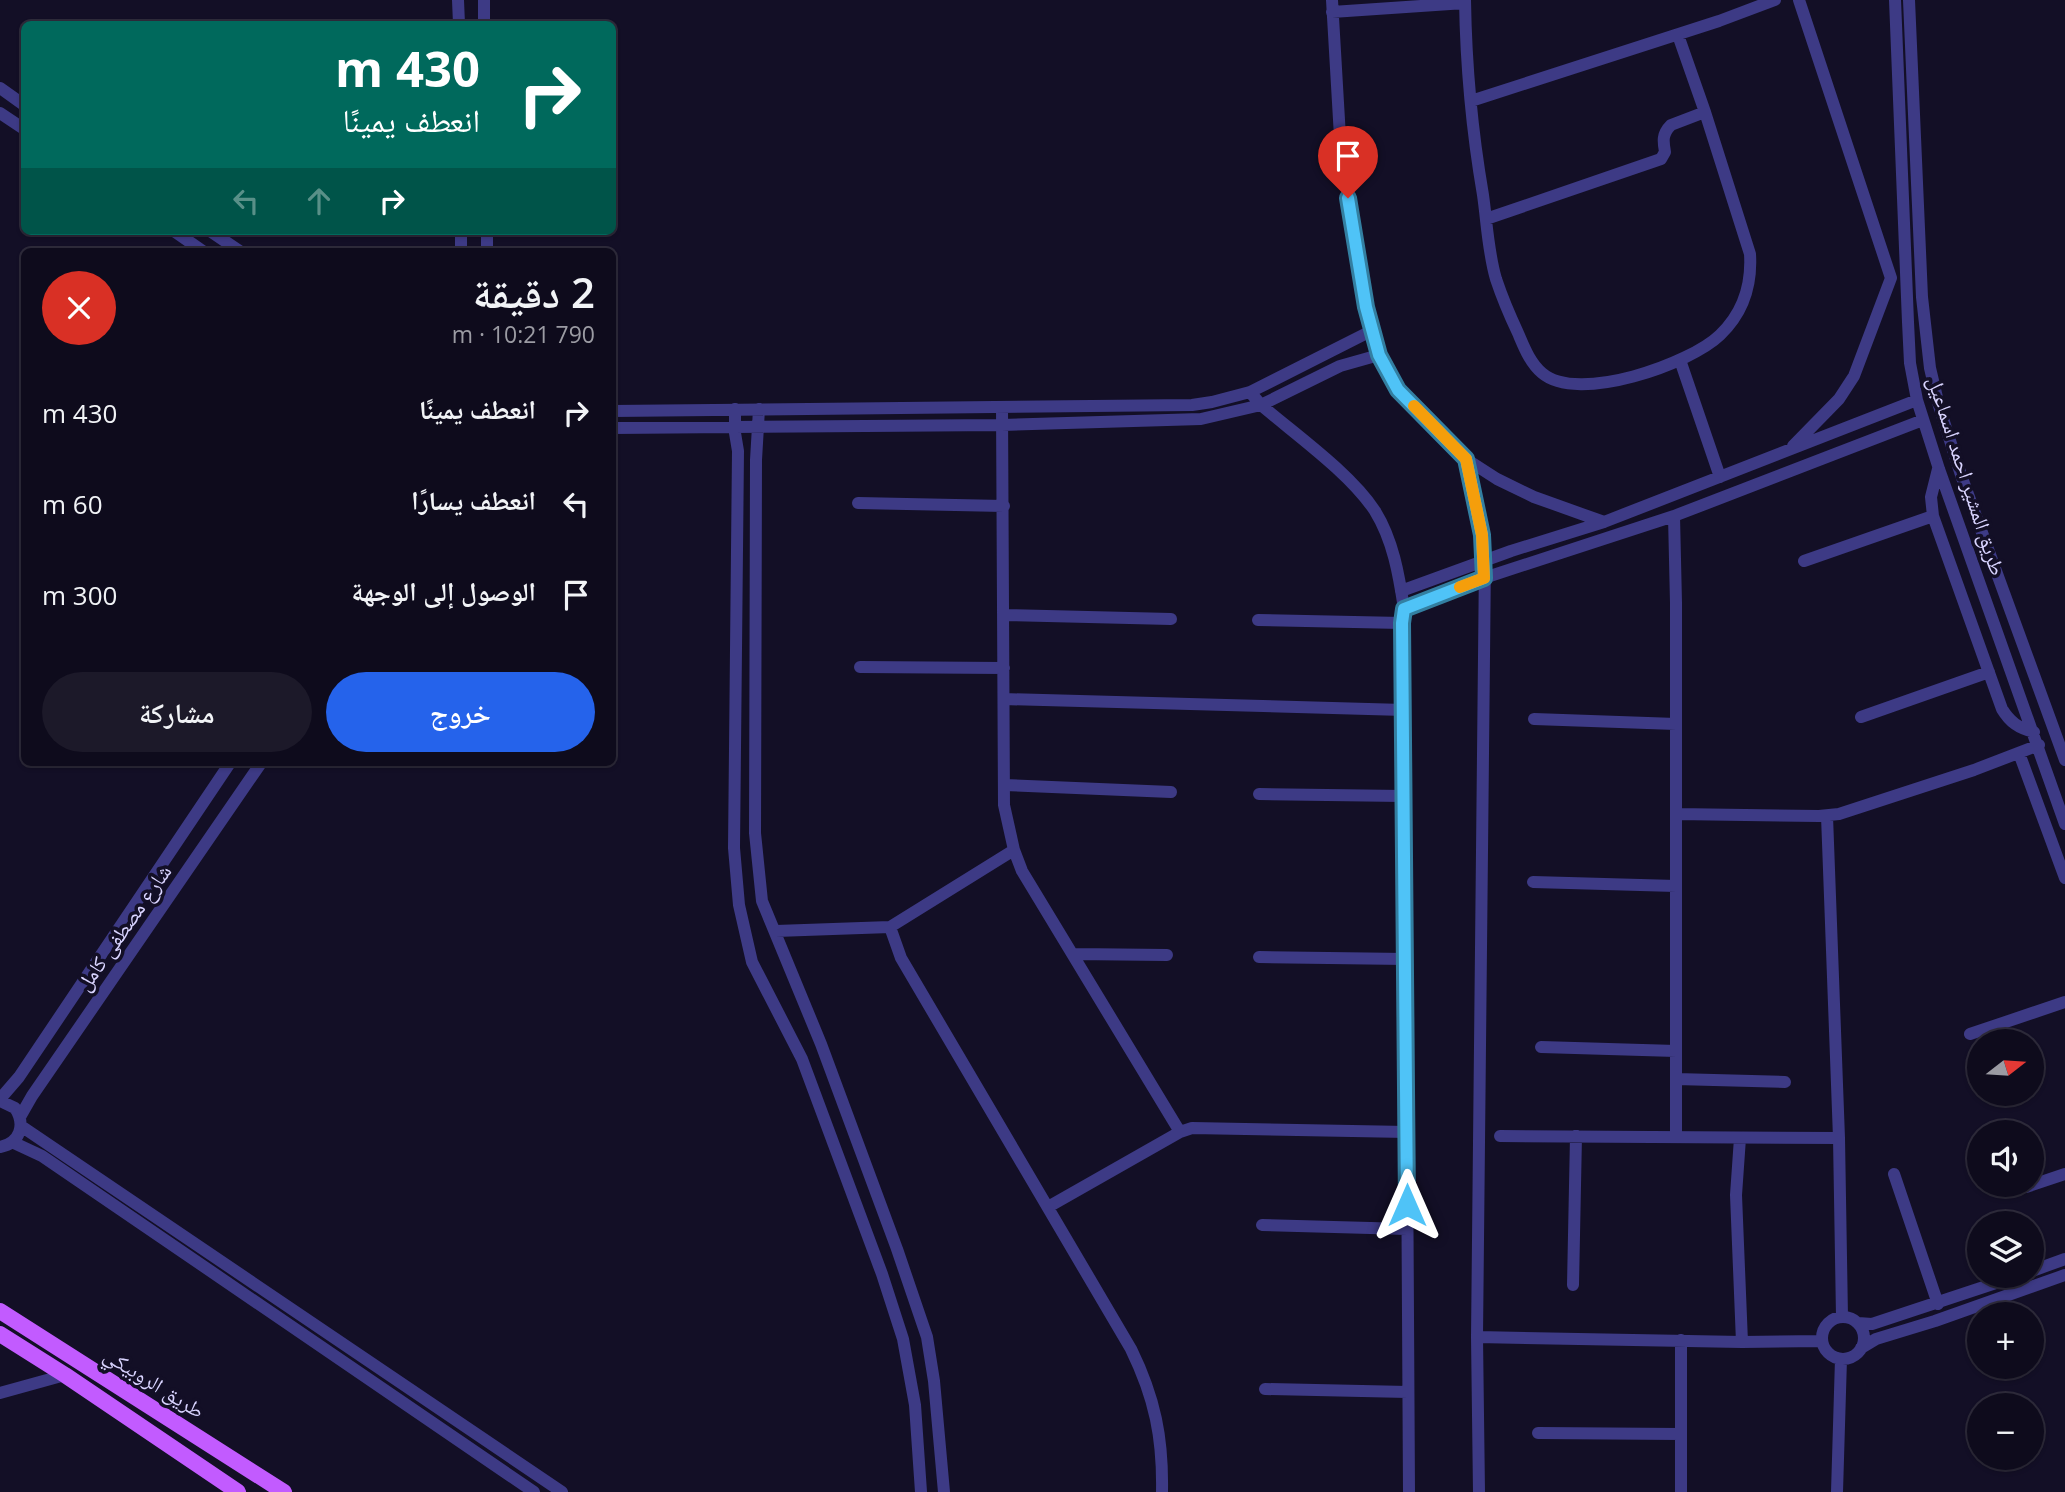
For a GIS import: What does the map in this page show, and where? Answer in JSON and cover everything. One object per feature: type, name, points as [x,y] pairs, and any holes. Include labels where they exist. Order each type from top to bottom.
[{"type":"main road","name":"طريق الروبيكي","points":[[0,1311],[284,1492]]},
{"type":"main road","name":"طريق الروبيكي","points":[[0,1334],[239,1492]]},
{"type":"street","points":[[458,0],[459,21]]},
{"type":"street","points":[[484,0],[484,21]]},
{"type":"street","points":[[1471,101],[1678,35],[1775,0]]},
{"type":"street","points":[[1791,449],[1839,399],[1854,376],[1891,278],[1799,0]]},
{"type":"street","name":"طريق المشير احمد اسماعيل","points":[[1895,0],[1910,363],[1917,398],[1938,469],[2065,824]]},
{"type":"street","name":"طريق المشير احمد اسماعيل","points":[[1909,0],[1924,329],[1935,390],[1961,475],[2065,760]]},
{"type":"street","points":[[1604,522],[1534,497],[1497,479],[1466,459],[1398,390],[1379,355],[1371,331],[1341,154],[1332,6],[1465,2],[1471,101],[1496,279],[1525,350],[1543,374],[1555,381],[1580,384],[1619,382],[1680,360],[1718,337],[1745,299],[1751,269],[1746,239],[1678,35]]},
{"type":"street","points":[[0,89],[21,103]]},
{"type":"street","points":[[0,113],[21,127]]},
{"type":"street","points":[[1486,219],[1661,159],[1665,152],[1663,141],[1667,129],[1671,125],[1705,113]]},
{"type":"street","points":[[180,235],[198,248]]},
{"type":"street","points":[[216,235],[235,248]]},
{"type":"street","points":[[1891,278],[1906,278]]},
{"type":"street","points":[[616,411],[1192,405],[1250,392],[1371,331]]},
{"type":"street","points":[[616,428],[1182,421],[1219,416],[1261,405],[1339,366],[1379,355]]},
{"type":"street","points":[[1680,360],[1720,477]]},
{"type":"street","points":[[1401,591],[1485,560],[1604,522],[1935,390]]},
{"type":"street","points":[[1250,392],[1261,405],[1358,489],[1376,513],[1398,569],[1404,609],[1409,1492]]},
{"type":"street","points":[[1002,407],[1004,805],[1014,850],[1022,871],[1180,1132]]},
{"type":"street","points":[[759,409],[756,460],[755,846],[762,901],[776,931],[897,1249],[927,1337],[934,1381],[944,1492]]},
{"type":"street","points":[[735,410],[738,451],[734,848],[739,905],[752,962],[802,1059],[882,1274],[903,1339],[915,1405],[921,1492]]},
{"type":"street","points":[[1404,609],[1484,578],[1674,516],[1923,420]]},
{"type":"street","points":[[1466,459],[1485,560],[1477,1337],[1479,1492]]},
{"type":"street","points":[[1938,469],[1931,497],[1933,516],[2002,709],[2021,729],[2034,732]]},
{"type":"street","points":[[858,503],[1004,506]]},
{"type":"street","points":[[1674,516],[1676,1137]]},
{"type":"street","points":[[1804,561],[1933,516]]},
{"type":"street","points":[[1004,615],[1171,619]]},
{"type":"street","points":[[1258,620],[1402,623]]},
{"type":"street","points":[[860,667],[1004,668]]},
{"type":"street","points":[[1861,716],[1989,672]]},
{"type":"street","points":[[1004,699],[1404,710]]},
{"type":"street","points":[[1534,719],[1676,724]]},
{"type":"street","points":[[1676,814],[1827,816],[1858,809],[2039,746]]},
{"type":"street","points":[[2019,752],[2065,878]]},
{"type":"street","name":"شارع مصطفى كامل","points":[[0,1100],[19,1077],[228,766]]},
{"type":"street","name":"شارع مصطفى كامل","points":[[6,1145],[18,1137],[21,1121],[32,1096],[259,766]]},
{"type":"street","points":[[1004,786],[1171,792]]},
{"type":"street","points":[[1259,794],[1403,796]]},
{"type":"street","points":[[1827,816],[1839,1138],[1842,1317]]},
{"type":"street","points":[[776,931],[890,927],[1014,850]]},
{"type":"street","points":[[1533,882],[1676,886]]},
{"type":"street","points":[[890,927],[901,958],[1132,1349],[1144,1376],[1160,1433],[1162,1492]]},
{"type":"street","points":[[1073,954],[1167,955]]},
{"type":"street","points":[[1259,957],[1406,959]]},
{"type":"street","points":[[1985,1029],[2065,1002]]},
{"type":"street","points":[[1541,1047],[1676,1051]]},
{"type":"street","points":[[1676,1079],[1785,1082]]},
{"type":"street","points":[[0,1100],[15,1108],[21,1121],[562,1492]]},
{"type":"street","points":[[1048,1207],[1180,1132],[1204,1127],[1406,1132]]},
{"type":"street","points":[[1500,1136],[1839,1138]]},
{"type":"street","points":[[1573,1285],[1576,1136]]},
{"type":"street","points":[[1740,1138],[1736,1195],[1742,1342]]},
{"type":"street","points":[[6,1145],[42,1156],[534,1492]]},
{"type":"street","points":[[1894,1174],[1938,1304]]},
{"type":"street","points":[[2044,1181],[2065,1174]]},
{"type":"street","points":[[1262,1225],[1407,1229]]},
{"type":"street","points":[[2044,1267],[2065,1259]]},
{"type":"street","points":[[1983,1288],[1872,1324],[1858,1323],[1851,1318],[1834,1319],[1827,1324],[1822,1341],[1832,1356],[1849,1358],[1876,1339],[2065,1275]]},
{"type":"street","points":[[1858,1323],[1864,1340],[1861,1348]]},
{"type":"street","points":[[1477,1337],[1822,1341]]},
{"type":"street","points":[[1681,1340],[1681,1492]]},
{"type":"street","points":[[1838,1492],[1840,1359]]},
{"type":"street","points":[[0,1393],[65,1375]]},
{"type":"street","points":[[1265,1389],[1408,1392]]},
{"type":"street","points":[[1538,1433],[1681,1434]]},
{"type":"slow traffic","points":[[1414,406],[1466,459],[1485,560],[1484,578],[1460,587]]},
{"type":"route","points":[[1348,198],[1366,307],[1379,355],[1398,390],[1466,459],[1485,560],[1484,578],[1404,609],[1402,623],[1407,1205]]}]
